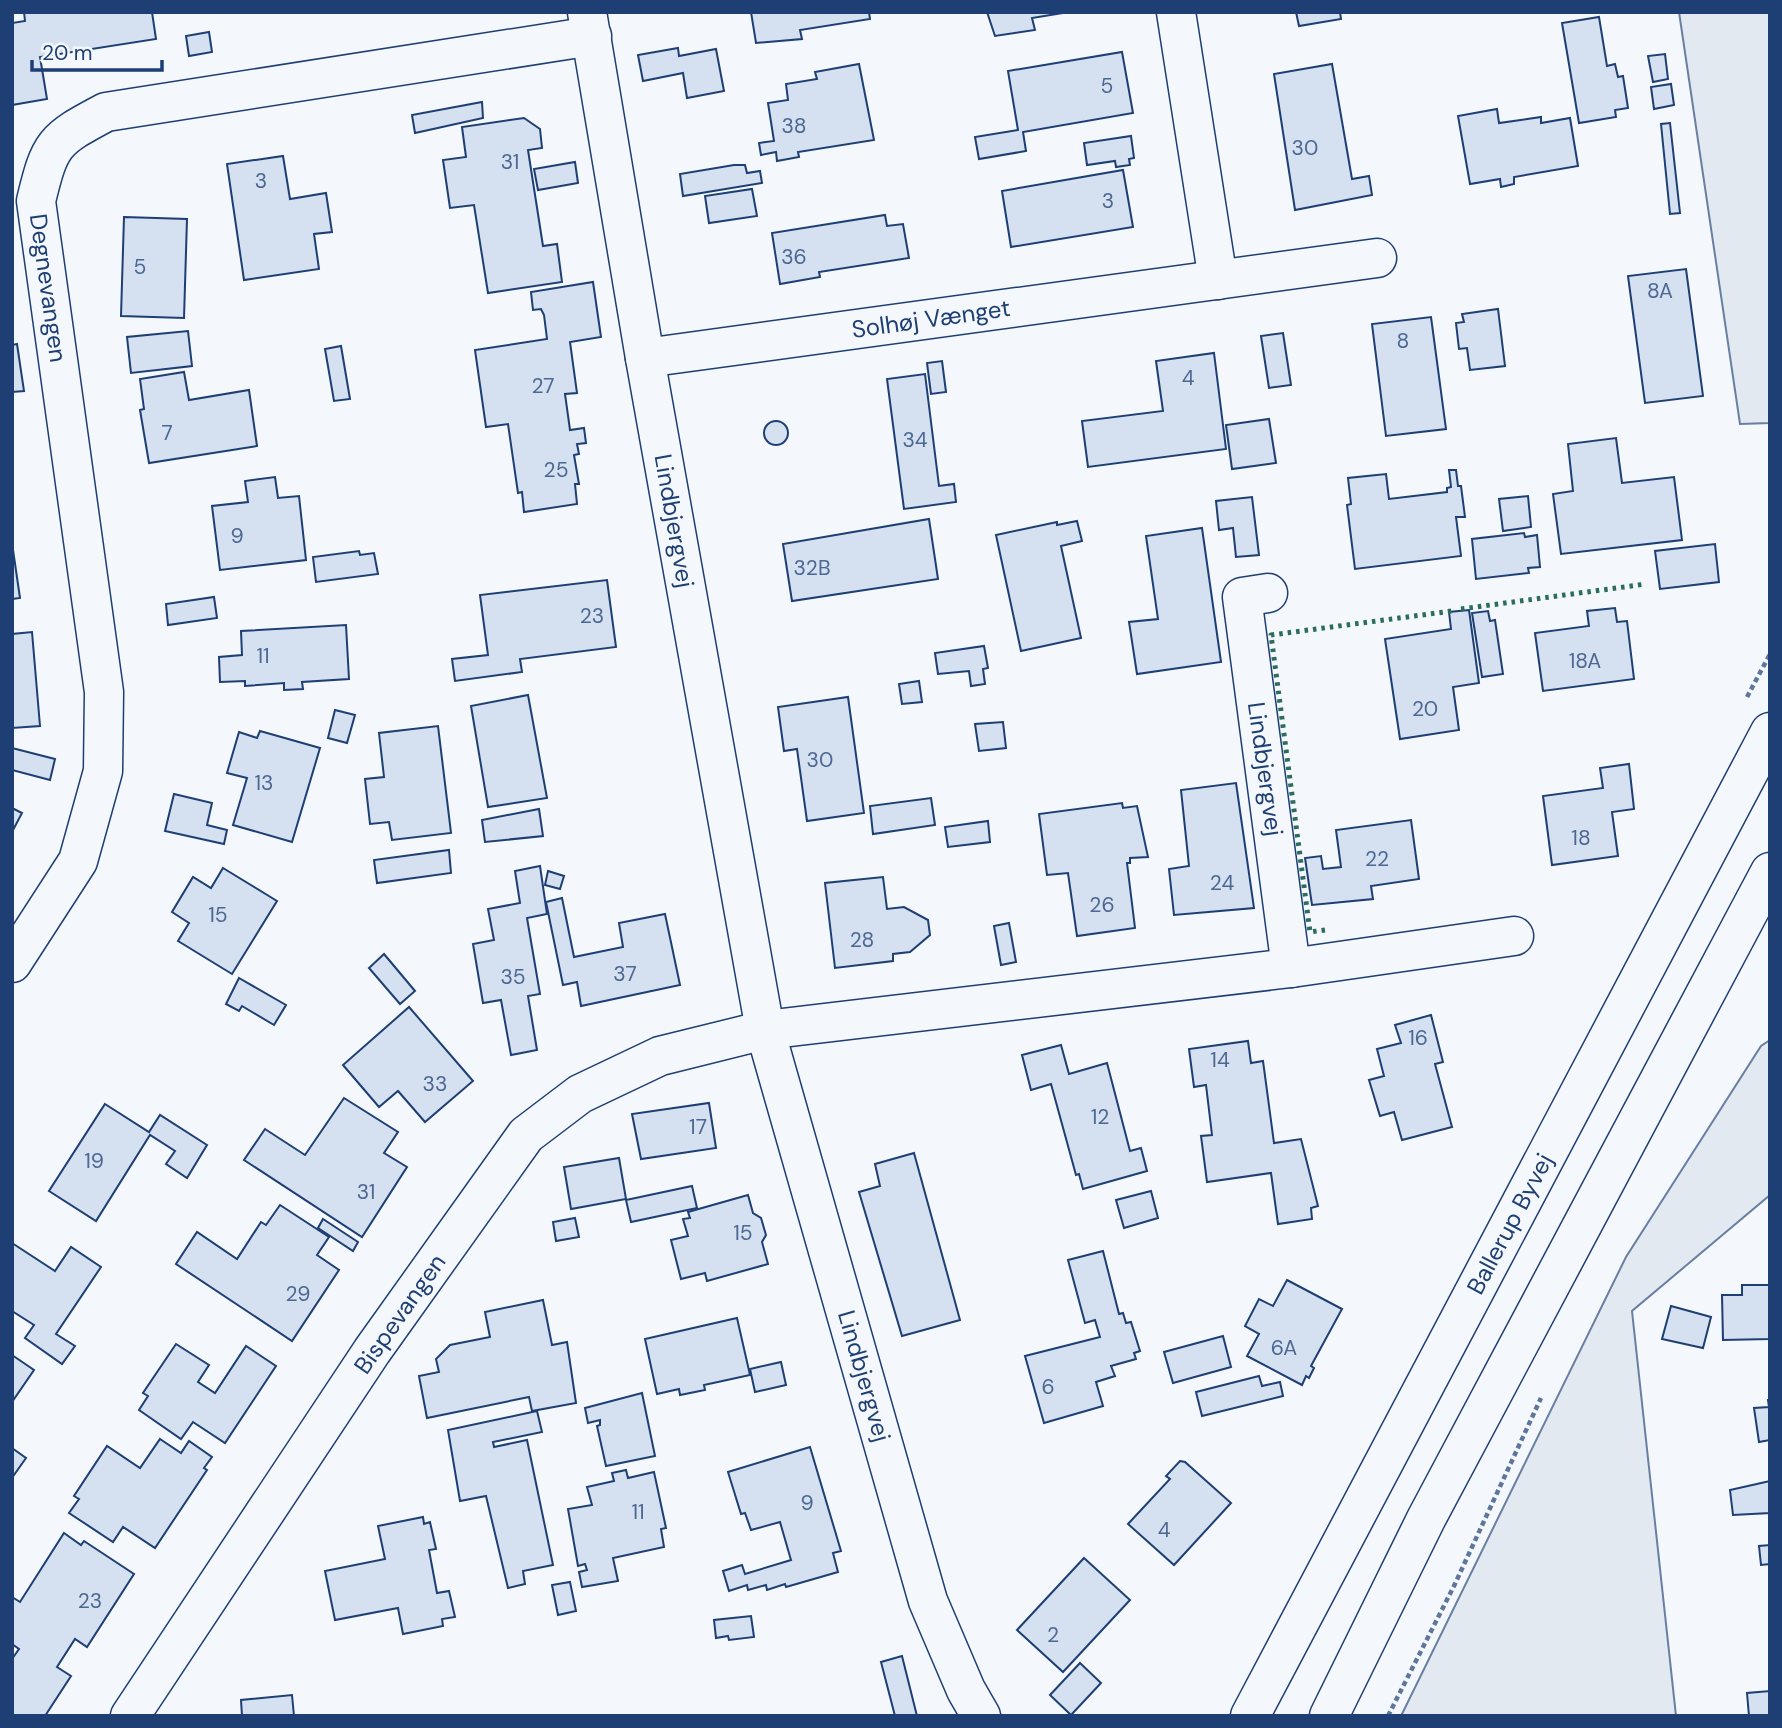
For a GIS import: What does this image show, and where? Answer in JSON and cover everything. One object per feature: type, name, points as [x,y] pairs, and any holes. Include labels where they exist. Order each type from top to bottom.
[{"type":"street","points":[[1176,12],[1218,280]]},
{"type":"street","name":"Lindbjergvej","points":[[590,24],[645,358],[765,1030],[928,1601],[966,1690],[981,1716]]},
{"type":"street","name":"Degnevangen","points":[[12,963],[78,861],[103,771],[104,692],[36,201],[47,155],[71,131],[106,112],[590,24]]},
{"type":"street","name":"Solhøj Vænget","points":[[645,358],[1377,258]]},
{"type":"street","name":"Lindbjergvej","points":[[1268,593],[1242,597],[1291,968]]},
{"type":"street","name":"Ballerup Byvej","points":[[1250,1716],[1770,732]]},
{"type":"street","points":[[1329,1716],[1426,1519],[1770,872]]},
{"type":"street","points":[[765,1030],[1291,968],[1514,936]]},
{"type":"street","name":"Bispevangen","points":[[130,1716],[372,1351],[526,1135],[580,1094],[660,1056],[765,1030]]},
{"type":"path","points":[[1388,1716],[1454,1586],[1542,1397]]},
{"type":"shaded area","points":[[1679,12],[1770,12],[1770,423],[1740,424]]},
{"type":"shaded area","points":[[1770,1040],[1770,1195],[1632,1311],[1676,1716],[1401,1716],[1626,1257],[1761,1046]]},
{"type":"building","points":[[24,12],[152,12],[156,39],[40,57],[47,99],[12,105],[12,23],[25,21]]},
{"type":"building","points":[[751,12],[869,12],[870,19],[800,30],[802,39],[756,43]]},
{"type":"building","points":[[987,12],[1069,12],[1032,18],[1035,30],[995,36]]},
{"type":"building","points":[[1296,12],[1340,12],[1341,19],[1299,26]]},
{"type":"building","points":[[1599,17],[1607,66],[1615,64],[1618,77],[1623,76],[1628,108],[1615,110],[1616,117],[1579,123],[1562,23]]},
{"type":"building","points":[[209,32],[212,52],[189,56],[186,36]]},
{"type":"building","points":[[678,48],[679,56],[716,49],[724,91],[687,98],[683,73],[643,81],[638,55]]},
{"type":"building","points":[[1122,52],[1133,113],[1023,132],[1026,151],[979,159],[975,137],[1018,130],[1008,71]]},
{"type":"building","points":[[1665,54],[1668,79],[1653,82],[1648,56]]},
{"type":"building","points":[[859,64],[874,140],[798,152],[799,157],[777,161],[776,152],[761,155],[759,143],[774,141],[768,103],[788,100],[786,84],[817,79],[815,72]]},
{"type":"building","points":[[1332,64],[1352,179],[1369,176],[1372,195],[1295,210],[1274,74]]},
{"type":"building","points":[[1671,84],[1674,105],[1654,109],[1651,87]]},
{"type":"building","points":[[482,102],[483,118],[415,133],[412,115]]},
{"type":"building","points":[[1497,109],[1499,123],[1541,117],[1541,123],[1570,118],[1578,166],[1514,177],[1514,184],[1501,187],[1500,179],[1470,184],[1458,116]]},
{"type":"building","points":[[524,118],[540,129],[542,148],[528,150],[543,246],[557,244],[562,282],[488,293],[474,205],[450,208],[443,160],[466,157],[462,127]]},
{"type":"building","points":[[1670,123],[1680,213],[1670,214],[1661,124]]},
{"type":"building","points":[[1131,136],[1134,158],[1129,159],[1130,165],[1116,167],[1115,161],[1087,165],[1084,143]]},
{"type":"building","points":[[283,156],[290,199],[326,193],[332,232],[314,234],[319,269],[244,280],[227,164]]},
{"type":"building","points":[[575,162],[578,183],[538,190],[534,169]]},
{"type":"building","points":[[745,165],[747,173],[760,171],[762,183],[683,196],[680,174]]},
{"type":"building","points":[[1123,170],[1133,227],[1011,247],[1002,191]]},
{"type":"building","points":[[752,189],[757,216],[709,223],[705,196]]},
{"type":"building","points":[[885,215],[887,226],[903,224],[909,258],[819,272],[820,277],[780,284],[772,233]]},
{"type":"building","points":[[124,217],[187,219],[184,318],[121,316]]},
{"type":"building","points":[[1686,269],[1703,396],[1645,403],[1628,276]]},
{"type":"building","points":[[593,282],[601,337],[570,342],[577,393],[565,394],[570,430],[584,428],[586,443],[577,444],[579,454],[574,455],[579,484],[575,484],[577,504],[524,512],[522,492],[518,493],[508,424],[486,427],[475,350],[547,339],[544,315],[541,309],[533,310],[531,292]]},
{"type":"building","points":[[1498,309],[1505,366],[1470,370],[1467,348],[1459,349],[1456,323],[1464,322],[1462,314]]},
{"type":"building","points":[[1431,317],[1446,429],[1386,436],[1372,324]]},
{"type":"building","points":[[188,331],[192,366],[131,373],[127,337]]},
{"type":"building","points":[[1283,333],[1291,385],[1269,388],[1261,336]]},
{"type":"building","points":[[17,344],[24,391],[12,392],[12,345]]},
{"type":"building","points":[[341,346],[350,399],[334,401],[325,349]]},
{"type":"building","points":[[1214,353],[1226,449],[1088,467],[1082,421],[1163,411],[1156,361]]},
{"type":"building","points":[[942,361],[946,392],[931,394],[927,363]]},
{"type":"building","points":[[184,372],[189,400],[249,390],[257,446],[149,463],[140,410],[144,409],[140,379]]},
{"type":"building","points":[[925,374],[939,486],[954,484],[956,502],[904,509],[887,379]]},
{"type":"building","points":[[1269,419],[1276,463],[1232,469],[1226,425]]},
{"type":"building","points":[[776,421],[784,425],[788,433],[784,441],[776,445],[768,441],[764,433],[768,425]]},
{"type":"building","points":[[1616,438],[1622,483],[1674,477],[1682,540],[1561,554],[1553,494],[1573,491],[1568,444]]},
{"type":"building","points":[[1449,470],[1456,470],[1458,486],[1461,486],[1465,517],[1456,517],[1461,556],[1355,569],[1347,505],[1351,504],[1348,478],[1386,474],[1389,499],[1447,492],[1447,488],[1451,487]]},
{"type":"building","points":[[275,477],[278,498],[299,496],[306,560],[220,570],[212,506],[248,502],[245,481]]},
{"type":"building","points":[[1528,496],[1531,527],[1503,531],[1499,499]]},
{"type":"building","points":[[1252,497],[1259,555],[1236,557],[1233,528],[1219,530],[1216,501]]},
{"type":"building","points":[[929,519],[938,579],[792,601],[783,544]]},
{"type":"building","points":[[1077,521],[1082,541],[1061,546],[1081,638],[1021,651],[996,535],[1057,522],[1057,525]]},
{"type":"building","points":[[1202,528],[1221,662],[1137,674],[1129,622],[1158,619],[1146,536]]},
{"type":"building","points":[[1524,533],[1525,537],[1537,535],[1540,567],[1528,568],[1529,573],[1476,579],[1472,539]]},
{"type":"building","points":[[12,543],[20,598],[12,599]]},
{"type":"building","points":[[1715,544],[1719,582],[1660,589],[1655,551]]},
{"type":"building","points":[[359,551],[360,555],[374,553],[378,574],[316,582],[313,557]]},
{"type":"building","points":[[607,580],[616,647],[520,659],[522,672],[455,681],[452,659],[488,655],[480,595]]},
{"type":"building","points":[[214,597],[217,618],[168,625],[166,604]]},
{"type":"building","points":[[1615,608],[1617,622],[1627,621],[1634,679],[1543,691],[1535,633],[1589,626],[1587,611]]},
{"type":"building","points":[[1469,610],[1479,683],[1453,687],[1459,730],[1400,739],[1385,639],[1451,629],[1449,612]]},
{"type":"building","points":[[1488,611],[1490,621],[1495,620],[1503,674],[1482,677],[1472,613]]},
{"type":"building","points":[[346,625],[349,679],[302,682],[303,689],[284,690],[284,683],[245,686],[245,681],[220,682],[219,657],[242,655],[241,631]]},
{"type":"building","points":[[32,632],[40,726],[12,728],[12,634]]},
{"type":"building","points":[[984,646],[988,668],[983,669],[985,684],[971,686],[969,671],[938,674],[935,653]]},
{"type":"building","points":[[919,681],[922,702],[902,704],[899,684]]},
{"type":"building","points":[[528,695],[547,798],[488,807],[471,706]]},
{"type":"building","points":[[848,697],[864,813],[807,821],[797,749],[784,751],[778,707]]},
{"type":"building","points":[[335,710],[355,715],[347,743],[328,738]]},
{"type":"building","points":[[1003,722],[1006,748],[979,751],[975,724]]},
{"type":"building","points":[[438,726],[451,833],[392,840],[389,822],[370,824],[365,779],[384,777],[379,733]]},
{"type":"building","points":[[260,731],[320,748],[292,842],[233,825],[247,778],[227,773],[239,732],[257,738]]},
{"type":"building","points":[[12,748],[55,759],[50,780],[12,770]]},
{"type":"building","points":[[1629,764],[1634,809],[1612,812],[1618,856],[1552,865],[1543,796],[1603,788],[1600,768]]},
{"type":"building","points":[[1236,783],[1254,908],[1174,915],[1169,869],[1189,866],[1181,790]]},
{"type":"building","points":[[174,794],[212,803],[207,825],[227,830],[224,844],[165,831]]},
{"type":"building","points":[[931,798],[935,825],[873,834],[870,806]]},
{"type":"building","points":[[1122,803],[1123,808],[1137,806],[1148,857],[1130,858],[1130,863],[1127,863],[1135,928],[1077,936],[1068,873],[1047,875],[1039,814]]},
{"type":"building","points":[[12,808],[22,813],[12,832]]},
{"type":"building","points":[[539,809],[543,836],[485,842],[482,820]]},
{"type":"building","points":[[1411,820],[1419,879],[1371,886],[1373,899],[1312,905],[1305,858],[1321,856],[1323,869],[1341,867],[1336,830]]},
{"type":"building","points":[[988,821],[990,842],[948,847],[945,827]]},
{"type":"building","points":[[449,850],[451,873],[377,883],[374,860]]},
{"type":"building","points":[[540,866],[547,914],[527,918],[540,994],[528,996],[537,1050],[511,1055],[501,1000],[483,1003],[473,944],[494,940],[488,909],[520,903],[515,871]]},
{"type":"building","points":[[223,868],[277,901],[232,974],[178,941],[189,923],[172,912],[193,877],[211,888]]},
{"type":"building","points":[[548,871],[564,876],[560,889],[545,885]]},
{"type":"building","points":[[883,877],[887,909],[904,907],[928,920],[930,935],[910,952],[893,954],[893,961],[835,968],[825,883]]},
{"type":"building","points":[[562,898],[574,957],[623,947],[619,923],[665,914],[680,985],[581,1006],[577,982],[563,985],[546,902]]},
{"type":"building","points":[[1009,923],[1016,962],[1001,965],[994,926]]},
{"type":"building","points":[[384,954],[415,991],[400,1004],[369,968]]},
{"type":"building","points":[[239,978],[286,1005],[274,1025],[242,1006],[239,1011],[226,1004]]},
{"type":"building","points":[[409,1007],[473,1081],[425,1122],[398,1091],[379,1107],[343,1065]]},
{"type":"building","points":[[1431,1015],[1443,1062],[1435,1064],[1452,1127],[1402,1140],[1394,1112],[1380,1116],[1369,1080],[1384,1076],[1377,1049],[1401,1043],[1395,1025]]},
{"type":"building","points":[[1248,1041],[1251,1063],[1263,1061],[1274,1143],[1301,1139],[1318,1206],[1311,1208],[1312,1219],[1278,1224],[1271,1173],[1207,1182],[1201,1136],[1212,1135],[1206,1085],[1194,1087],[1189,1049]]},
{"type":"building","points":[[1061,1045],[1069,1074],[1107,1063],[1130,1151],[1141,1148],[1147,1171],[1083,1189],[1079,1174],[1076,1175],[1051,1084],[1031,1090],[1022,1055]]},
{"type":"building","points":[[344,1098],[398,1132],[384,1153],[407,1167],[362,1237],[244,1160],[265,1129],[305,1155]]},
{"type":"building","points":[[709,1103],[716,1148],[641,1159],[632,1114]]},
{"type":"building","points":[[105,1104],[149,1132],[160,1115],[207,1145],[187,1178],[166,1164],[175,1151],[150,1135],[96,1221],[49,1191]]},
{"type":"building","points":[[914,1153],[960,1320],[902,1336],[859,1192],[880,1186],[875,1164]]},
{"type":"building","points":[[619,1158],[626,1199],[571,1209],[564,1167]]},
{"type":"building","points":[[692,1186],[697,1208],[631,1222],[626,1200]]},
{"type":"building","points":[[1151,1191],[1158,1218],[1124,1228],[1116,1200]]},
{"type":"building","points":[[748,1195],[753,1213],[761,1218],[766,1235],[762,1242],[768,1264],[707,1281],[705,1273],[681,1279],[671,1240],[688,1236],[683,1219],[690,1218],[688,1212]]},
{"type":"building","points":[[280,1205],[329,1237],[317,1255],[339,1270],[292,1341],[176,1264],[197,1232],[237,1259],[261,1222],[266,1225]]},
{"type":"building","points":[[575,1218],[579,1237],[556,1241],[553,1222]]},
{"type":"building","points":[[323,1219],[358,1242],[353,1251],[318,1228]]},
{"type":"building","points":[[12,1243],[55,1271],[71,1247],[101,1267],[56,1334],[75,1346],[62,1364],[25,1338],[34,1325],[12,1311]]},
{"type":"building","points":[[1103,1251],[1119,1314],[1123,1313],[1126,1323],[1131,1322],[1140,1351],[1134,1353],[1136,1359],[1111,1366],[1115,1376],[1096,1382],[1103,1406],[1044,1423],[1025,1356],[1100,1337],[1095,1320],[1085,1323],[1068,1260]]},
{"type":"building","points":[[1287,1280],[1342,1309],[1311,1366],[1314,1368],[1309,1378],[1306,1376],[1302,1385],[1247,1356],[1259,1334],[1245,1326],[1259,1299],[1273,1306]]},
{"type":"building","points":[[1742,1285],[1770,1285],[1770,1339],[1723,1340],[1722,1295],[1742,1295]]},
{"type":"building","points":[[543,1300],[552,1345],[567,1342],[576,1403],[532,1411],[529,1397],[427,1418],[419,1376],[439,1372],[436,1359],[450,1345],[490,1337],[485,1312]]},
{"type":"building","points":[[1671,1306],[1711,1317],[1703,1348],[1662,1339]]},
{"type":"building","points":[[737,1318],[750,1375],[704,1385],[705,1390],[680,1395],[679,1389],[657,1394],[645,1339]]},
{"type":"building","points":[[1223,1336],[1231,1367],[1173,1383],[1164,1352]]},
{"type":"building","points":[[176,1344],[209,1365],[198,1382],[215,1393],[246,1346],[276,1366],[225,1443],[193,1422],[181,1439],[139,1410],[148,1396],[143,1393]]},
{"type":"building","points":[[12,1355],[34,1370],[12,1402]]},
{"type":"building","points":[[781,1362],[786,1385],[755,1392],[750,1369]]},
{"type":"building","points":[[1259,1376],[1262,1386],[1280,1382],[1283,1396],[1202,1416],[1196,1392]]},
{"type":"building","points":[[642,1393],[655,1456],[606,1466],[597,1426],[600,1425],[600,1420],[588,1423],[585,1408]]},
{"type":"building","points":[[1770,1400],[1770,1440],[1759,1442],[1754,1408],[1769,1407]]},
{"type":"building","points":[[537,1411],[542,1432],[493,1442],[494,1447],[527,1440],[553,1565],[523,1571],[525,1584],[508,1588],[486,1496],[460,1501],[448,1430]]},
{"type":"building","points":[[160,1439],[181,1453],[189,1441],[212,1457],[204,1468],[207,1470],[155,1548],[123,1527],[113,1542],[69,1513],[79,1499],[74,1496],[107,1446],[140,1468]]},
{"type":"building","points":[[810,1447],[841,1551],[833,1553],[838,1572],[786,1587],[785,1584],[767,1590],[766,1585],[748,1590],[747,1585],[729,1591],[723,1571],[742,1565],[745,1574],[791,1560],[780,1522],[751,1530],[745,1513],[741,1514],[728,1472]]},
{"type":"building","points":[[12,1448],[26,1458],[14,1475],[12,1474]]},
{"type":"building","points":[[1180,1461],[1185,1462],[1231,1503],[1174,1565],[1128,1524],[1170,1479],[1166,1476]]},
{"type":"building","points":[[626,1470],[628,1478],[654,1472],[666,1528],[661,1529],[664,1547],[613,1558],[618,1581],[582,1587],[579,1572],[587,1570],[585,1564],[578,1566],[568,1509],[592,1505],[587,1487],[614,1481],[612,1473]]},
{"type":"building","points":[[1770,1481],[1770,1513],[1733,1515],[1730,1490]]},
{"type":"building","points":[[423,1517],[424,1524],[430,1522],[436,1549],[429,1550],[437,1593],[449,1591],[455,1617],[442,1619],[443,1626],[403,1634],[398,1608],[335,1620],[325,1571],[385,1559],[378,1526]]},
{"type":"building","points":[[64,1533],[81,1545],[84,1541],[134,1574],[87,1647],[75,1639],[57,1667],[71,1676],[45,1716],[12,1716],[12,1659],[19,1649],[12,1644],[12,1597],[20,1602]]},
{"type":"building","points":[[1770,1545],[1770,1564],[1761,1565],[1759,1546]]},
{"type":"building","points":[[1084,1558],[1130,1600],[1063,1672],[1017,1630]]},
{"type":"building","points":[[570,1582],[576,1611],[558,1615],[552,1585]]},
{"type":"building","points":[[751,1616],[754,1637],[729,1640],[728,1636],[716,1638],[714,1620]]},
{"type":"building","points":[[902,1656],[917,1716],[895,1716],[881,1662]]},
{"type":"building","points":[[1080,1663],[1101,1683],[1071,1715],[1050,1695]]},
{"type":"building","points":[[1770,1691],[1770,1716],[1749,1716],[1747,1693]]},
{"type":"building","points":[[292,1695],[294,1716],[242,1716],[241,1700]]},
{"type":"hedge","points":[[1461,609],[1646,584]]},
{"type":"hedge","points":[[1325,930],[1310,932],[1271,635],[1452,611]]}]
